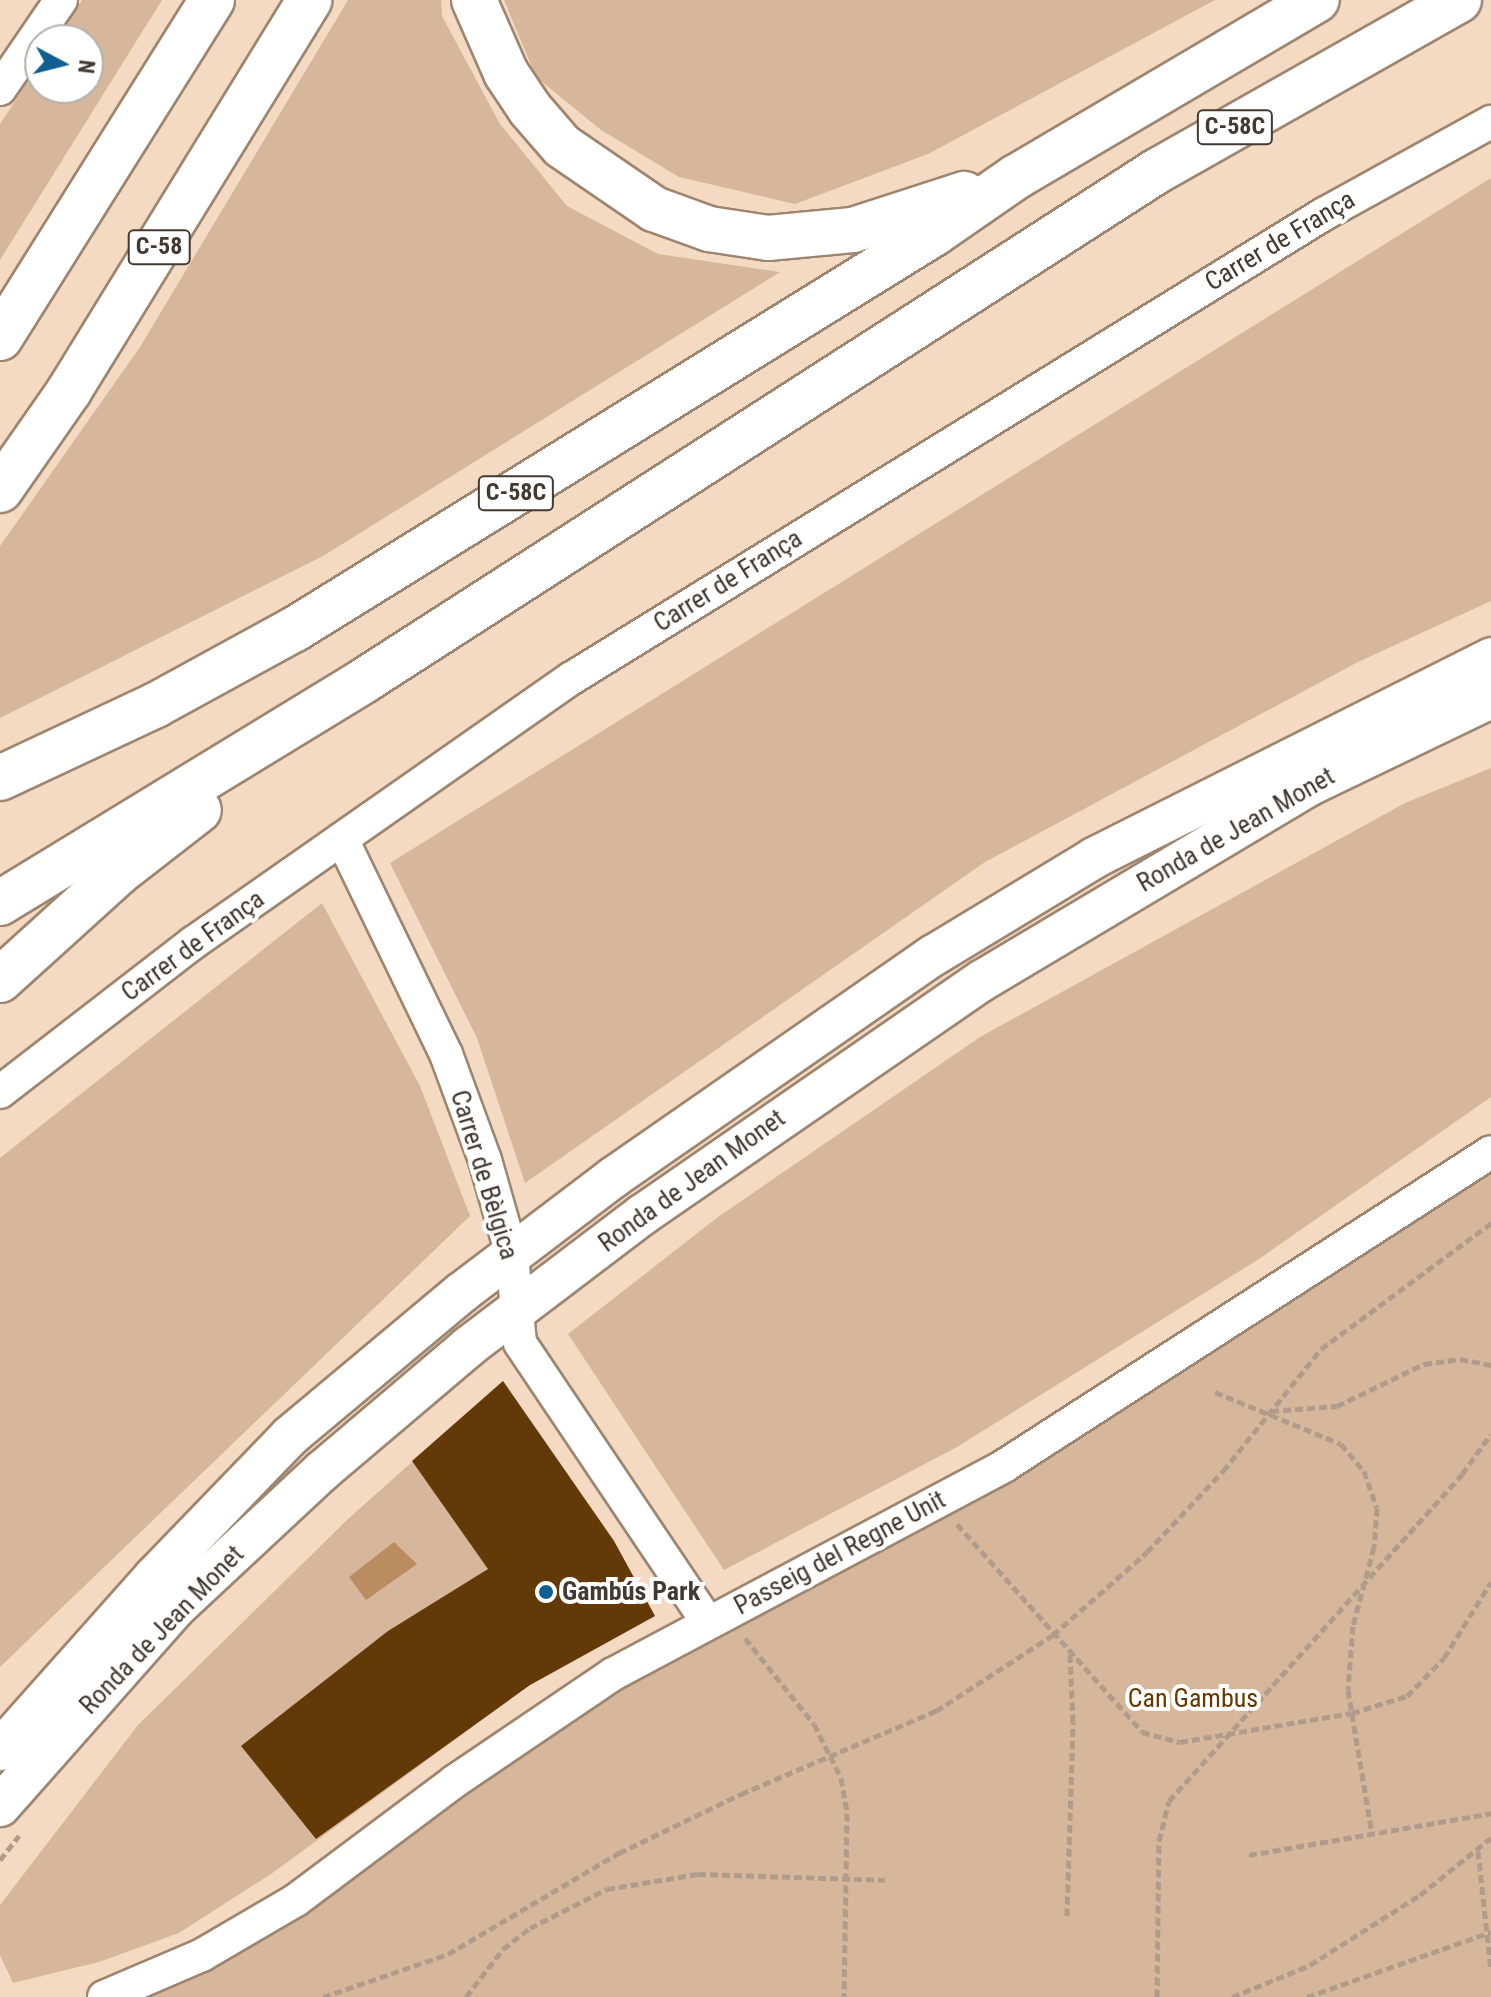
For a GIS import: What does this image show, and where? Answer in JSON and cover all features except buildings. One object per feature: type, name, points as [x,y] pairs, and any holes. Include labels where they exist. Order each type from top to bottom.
[{"type":"highway","points":[[0,338],[212,0]]},
{"type":"highway","name":"C-58","points":[[0,490],[69,391],[310,0]]},
{"type":"highway","points":[[474,0],[506,73],[562,146],[654,209],[709,229],[768,238],[853,230],[1016,177]]},
{"type":"highway","name":"C-58C","points":[[0,778],[156,705],[295,629],[935,233],[1016,177],[1317,0]]},
{"type":"highway","name":"C-58C","points":[[0,903],[365,680],[1157,171],[1459,0]]},
{"type":"highway","points":[[0,980],[119,872],[365,680]]},
{"type":"street","points":[[0,89],[61,0]]},
{"type":"street","name":"Carrer de França","points":[[0,1092],[193,943],[572,678],[1324,214],[1491,122]]},
{"type":"street","name":"Ronda de Jean Monet","points":[[0,1750],[154,1577],[290,1436],[512,1255],[804,1042],[958,939],[1094,858],[1491,658]]},
{"type":"street","name":"Ronda de Jean Monet","points":[[13,1816],[174,1609],[322,1471],[518,1310],[680,1188],[983,980],[1310,785],[1491,698]]},
{"type":"street","name":"Carrer de Bèlgica","points":[[342,839],[446,1054],[485,1160],[512,1255],[520,1343],[708,1623]]},
{"type":"street","name":"Passeig del Regne Unit","points":[[104,1997],[202,1955],[296,1900],[551,1715],[613,1674],[1004,1466],[1491,1152]]},
{"type":"path","points":[[323,1997],[448,1954],[619,1853],[741,1794],[831,1759],[936,1711],[1053,1635],[1147,1552],[1223,1471],[1266,1411],[1321,1349],[1491,1223]]},
{"type":"path","points":[[1266,1411],[1337,1406],[1424,1364],[1460,1359],[1491,1365]]},
{"type":"path","points":[[1215,1392],[1341,1444],[1364,1471],[1377,1508],[1365,1585],[1353,1626],[1348,1668],[1352,1713],[1372,1834]]},
{"type":"path","points":[[1157,1997],[1159,1841],[1169,1801],[1227,1733],[1365,1585],[1462,1474],[1491,1434]]},
{"type":"path","points":[[957,1524],[1142,1732],[1180,1742],[1352,1713],[1407,1696],[1427,1678],[1491,1582]]},
{"type":"path","points":[[740,1631],[814,1724],[846,1796],[844,1997]]},
{"type":"path","points":[[1067,1916],[1073,1722],[1070,1653]]},
{"type":"path","points":[[1249,1855],[1491,1813]]},
{"type":"path","points":[[0,1860],[13,1816]]},
{"type":"path","points":[[1232,1997],[1310,1965],[1420,1895],[1491,1838]]},
{"type":"path","points":[[1478,1850],[1491,1970]]},
{"type":"path","points":[[466,1997],[503,1949],[530,1928],[607,1889],[698,1874],[885,1880]]},
{"type":"path","points":[[1307,1997],[1489,1933]]},
{"type":"green space","points":[[82,0],[162,0],[104,93],[104,24],[66,24]]},
{"type":"green space","points":[[348,0],[441,0],[442,16],[500,124],[567,206],[658,254],[780,272],[323,556],[0,718],[0,546],[140,347]]},
{"type":"green space","points":[[504,0],[1215,0],[928,154],[795,204],[679,177],[601,130],[536,77]]},
{"type":"green space","points":[[24,87],[24,104],[97,104],[0,260],[0,124]]},
{"type":"green space","points":[[1491,178],[1491,601],[1358,662],[985,862],[525,1183],[477,1038],[390,863]]},
{"type":"green space","points":[[1491,768],[1491,1097],[1259,1259],[957,1447],[724,1570],[568,1334],[718,1217],[980,1037],[1405,803]]},
{"type":"green space","points":[[322,903],[420,1086],[470,1216],[0,1667],[0,1158]]},
{"type":"green space","name":"Can Gambus","points":[[1491,1152],[1491,1997],[104,1997],[202,1955],[455,1781],[1004,1466]]},
{"type":"green space","points":[[503,1381],[614,1541],[655,1616],[530,1685],[271,1874],[179,1933],[99,1962],[13,1983],[0,1955],[0,1905],[138,1725],[348,1519]]},
{"type":"shaded area","points":[[394,1542],[417,1564],[366,1600],[349,1577]]},
{"type":"place","name":"Gambús Park","points":[[546,1592]]}]
